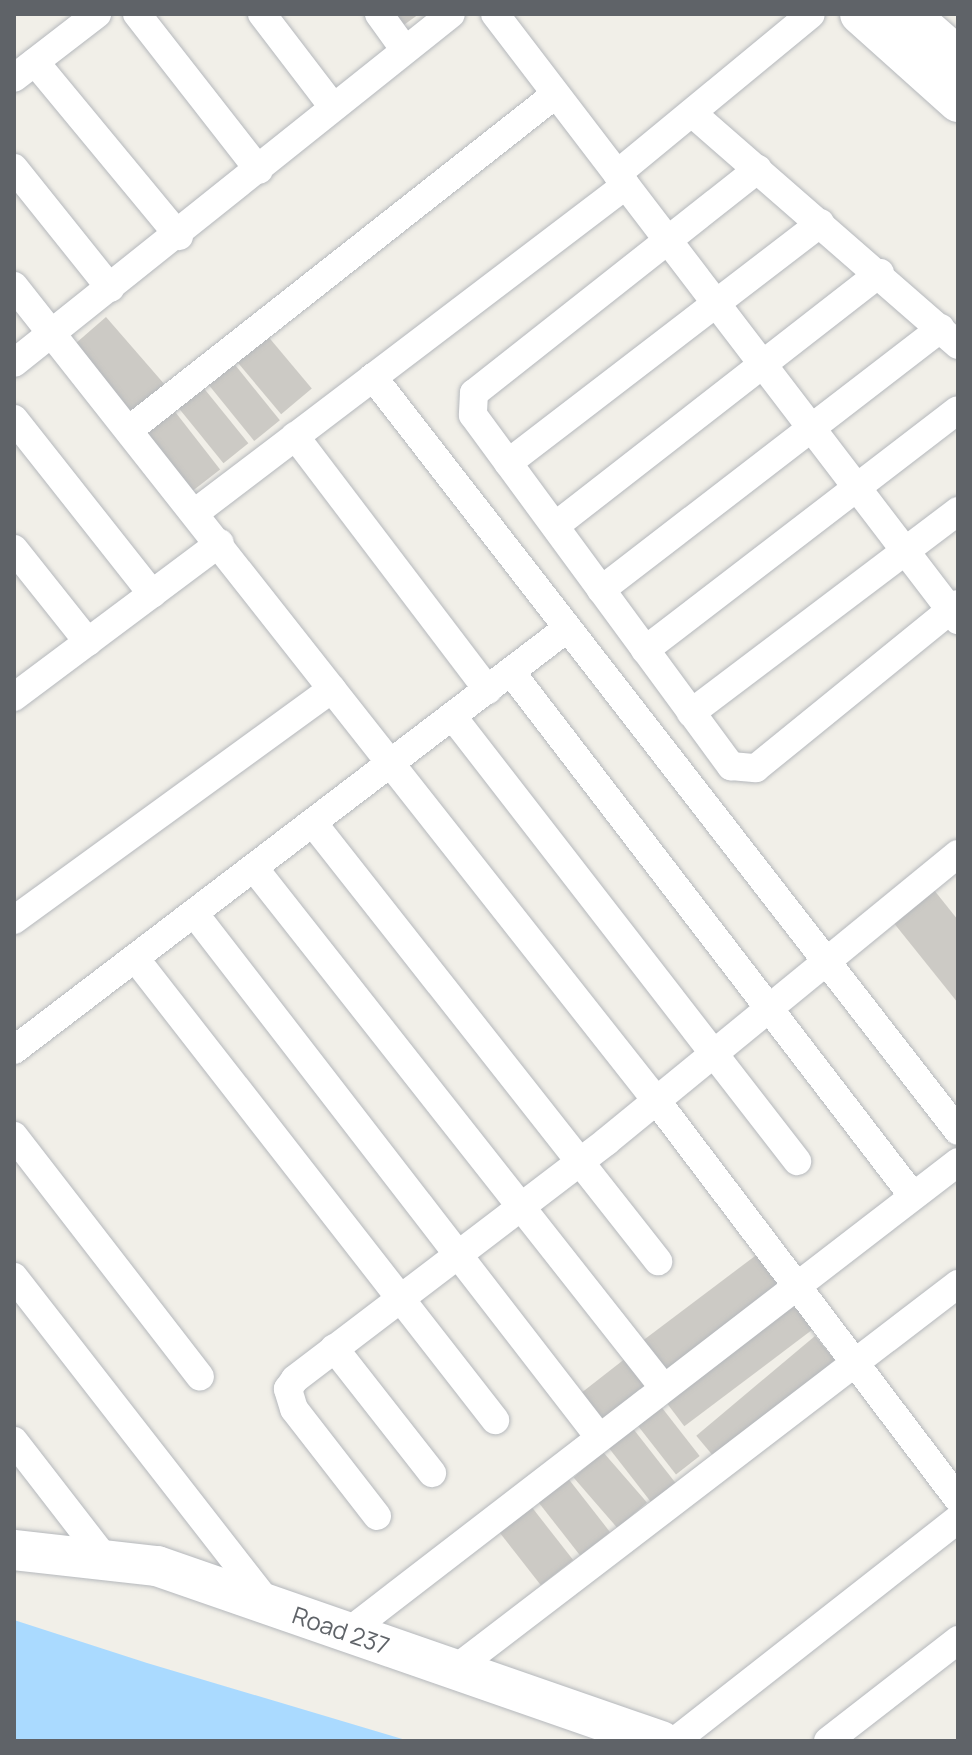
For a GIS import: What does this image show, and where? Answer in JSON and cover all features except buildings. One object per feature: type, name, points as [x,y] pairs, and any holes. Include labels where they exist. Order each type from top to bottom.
[{"type":"street","points":[[97,14],[25,70],[179,236]]},
{"type":"street","points":[[137,14],[259,170]]},
{"type":"street","points":[[262,14],[333,107]]},
{"type":"street","points":[[379,14],[405,50]]},
{"type":"street","points":[[14,363],[179,236],[333,107],[451,14]]},
{"type":"street","points":[[495,14],[556,94],[622,179],[668,239],[716,301],[906,550],[955,611],[756,768],[731,766],[473,415],[474,393],[668,239],[758,169]]},
{"type":"street","points":[[196,512],[373,377],[622,179],[692,113],[811,14]]},
{"type":"street","points":[[860,14],[958,102]]},
{"type":"street","points":[[129,430],[556,94]]},
{"type":"street","points":[[601,590],[811,425],[949,336],[692,113]]},
{"type":"street","points":[[14,168],[110,288]]},
{"type":"street","points":[[508,463],[821,223]]},
{"type":"street","points":[[555,526],[880,273]]},
{"type":"street","points":[[14,286],[196,512],[656,1100],[958,1499]]},
{"type":"street","points":[[373,377],[565,630],[958,1131]]},
{"type":"street","points":[[645,650],[958,410]]},
{"type":"street","points":[[14,419],[152,594]]},
{"type":"street","points":[[295,436],[488,690]]},
{"type":"street","points":[[691,713],[958,511]]},
{"type":"street","points":[[18,687],[88,642],[220,543]]},
{"type":"street","points":[[14,549],[88,642]]},
{"type":"street","points":[[14,1050],[565,630]]},
{"type":"street","points":[[511,672],[913,1196]]},
{"type":"street","points":[[14,920],[332,689]]},
{"type":"street","points":[[453,717],[716,1051],[797,1161]]},
{"type":"street","points":[[313,823],[658,1261]]},
{"type":"street","points":[[377,1516],[288,1398],[295,1379],[578,1163],[958,854]]},
{"type":"street","points":[[254,868],[663,1387]]},
{"type":"street","points":[[194,913],[599,1437]]},
{"type":"street","points":[[135,958],[495,1420]]},
{"type":"street","points":[[14,1136],[200,1377]]},
{"type":"street","points":[[348,1632],[958,1162]]},
{"type":"street","points":[[14,1277],[270,1606]]},
{"type":"street","points":[[454,1670],[958,1284]]},
{"type":"street","points":[[334,1348],[432,1473]]},
{"type":"street","points":[[14,1441],[106,1560]]},
{"type":"street","points":[[675,1741],[958,1519]]},
{"type":"street","name":"Road 237","points":[[14,1550],[157,1566],[661,1741]]},
{"type":"street","points":[[828,1741],[958,1640]]},
{"type":"water","points":[[14,1620],[147,1663],[409,1741],[14,1741]]}]
